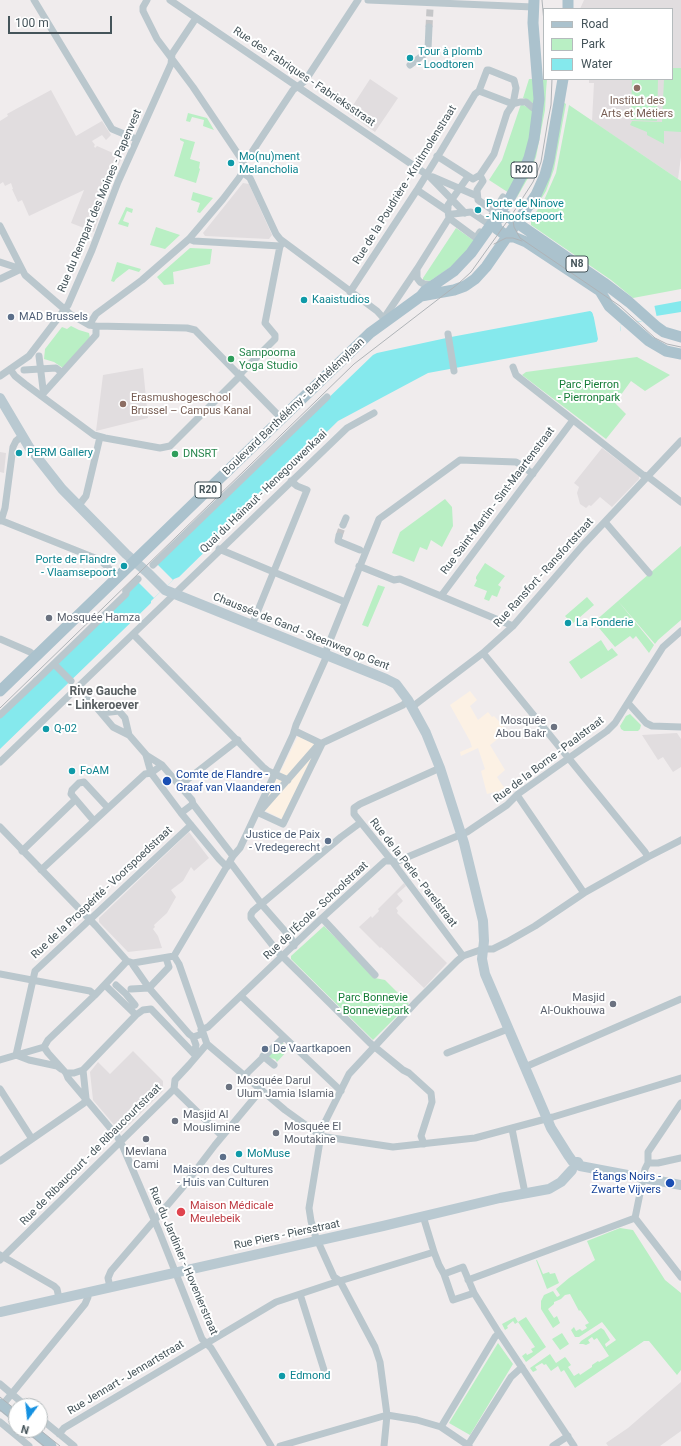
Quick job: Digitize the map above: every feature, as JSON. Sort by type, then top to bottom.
[{"type":"main road","name":"R20","points":[[385,320],[421,296],[425,291],[462,264],[492,217],[511,195],[521,177],[534,139],[538,112],[538,83],[533,23],[534,3]]},
{"type":"main road","name":"R20","points":[[421,296],[454,290],[465,286],[475,279],[486,267],[509,237],[536,195],[545,175],[550,160],[564,80]]},
{"type":"main road","name":"N8","points":[[681,337],[664,332],[604,283],[506,216],[492,217],[497,230],[509,237],[526,242],[600,291],[610,306],[649,342],[666,351],[681,354]]},
{"type":"main road","name":"Boulevard Barthélémy - Barthélémylaan","points":[[144,567],[282,419],[385,320]]},
{"type":"main road","name":"R20","points":[[0,691],[118,577],[144,567]]},
{"type":"main road","points":[[42,1438],[51,1446]]},
{"type":"street","points":[[34,0],[112,129],[136,139]]},
{"type":"street","points":[[42,392],[96,335],[93,326],[96,314],[142,280],[189,239],[224,199],[243,173],[245,167],[242,160],[193,87],[157,39],[143,11],[143,7],[147,0]]},
{"type":"street","name":"Rue des Fabriques - Fabrieksstraat","points":[[170,0],[426,174]]},
{"type":"street","points":[[242,160],[250,155],[293,90],[304,81],[358,0]]},
{"type":"street","points":[[368,0],[430,6],[534,3]]},
{"type":"street","name":"Rue du Rempart des Moines - Papenvest","points":[[0,376],[29,356],[70,301],[136,139],[171,64],[171,57],[196,18]]},
{"type":"street","points":[[410,65],[426,53],[428,49],[429,27]]},
{"type":"street","name":"Rue de la Poudrière - Kruitmolenstraat","points":[[350,292],[417,190],[475,94],[479,91],[487,70],[514,80],[516,88],[513,104]]},
{"type":"street","points":[[479,91],[513,104],[526,102],[538,112]]},
{"type":"street","points":[[480,177],[494,154],[507,113],[513,104]]},
{"type":"street","points":[[437,156],[473,178],[480,177]]},
{"type":"street","points":[[243,173],[250,178],[281,244],[377,311],[385,320]]},
{"type":"street","points":[[465,213],[429,176],[477,196]]},
{"type":"street","points":[[480,177],[483,181],[477,190],[478,200],[492,217]]},
{"type":"street","points":[[448,208],[452,199],[467,178]]},
{"type":"street","points":[[417,190],[448,211],[451,219],[476,238],[492,217],[504,197]]},
{"type":"street","points":[[451,219],[471,212],[492,217]]},
{"type":"street","name":"Boulevard Barthélémy - Barthélémylaan","points":[[385,320],[451,219]]},
{"type":"street","points":[[0,226],[18,268],[70,314],[93,326],[193,329],[282,419]]},
{"type":"street","points":[[189,239],[194,241],[281,244]]},
{"type":"street","points":[[10,369],[15,376],[42,392],[94,435],[160,448],[170,446],[275,339],[275,335],[266,323],[281,244]]},
{"type":"street","points":[[0,262],[18,268]]},
{"type":"street","points":[[0,279],[18,268]]},
{"type":"street","points":[[417,269],[417,278],[420,282],[433,285]]},
{"type":"street","points":[[448,336],[454,370]]},
{"type":"street","points":[[39,356],[42,392]]},
{"type":"street","points":[[24,370],[56,368],[60,371]]},
{"type":"street","points":[[513,368],[516,375],[643,475],[647,476],[681,502]]},
{"type":"street","name":"Boulevard Barthélémy - Barthélémylaan","points":[[144,567],[327,397]]},
{"type":"street","name":"Chaussée de Gand - Steenweg op Gent","points":[[0,398],[22,436],[51,476],[144,567],[164,589],[326,654],[396,684],[410,703],[426,733],[440,768],[462,835],[483,921],[484,941],[482,959],[485,974],[547,1118],[561,1145],[575,1166]]},
{"type":"street","name":"Quai du Hainaut - Henegouwenkaai","points":[[0,762],[219,549],[347,428],[374,413]]},
{"type":"street","name":"Rue Saint-Martin - Sint-Maartenstraat","points":[[441,596],[573,420]]},
{"type":"street","points":[[22,436],[16,441],[13,447],[5,508],[1,520],[100,560],[118,577]]},
{"type":"street","points":[[79,505],[86,496],[100,437]]},
{"type":"street","name":"Rue Ransfort - Ransfortstraat","points":[[257,812],[262,809],[318,745],[410,703],[483,653],[514,626],[559,572],[681,441]]},
{"type":"street","points":[[174,956],[230,862],[240,848],[275,774],[325,660],[345,602],[379,519],[460,460],[516,462],[533,474]]},
{"type":"street","points":[[252,625],[306,490],[297,486],[291,481]]},
{"type":"street","points":[[605,522],[649,573]]},
{"type":"street","points":[[339,536],[338,541],[360,550]]},
{"type":"street","points":[[219,549],[223,552],[345,602]]},
{"type":"street","points":[[359,566],[394,580],[400,579],[514,626]]},
{"type":"street","points":[[0,715],[126,594],[126,591],[138,579]]},
{"type":"street","name":"Rue de la Borne - Paalstraat","points":[[462,835],[612,727],[663,647],[681,631]]},
{"type":"street","points":[[133,634],[264,767],[288,780]]},
{"type":"street","points":[[0,639],[30,652],[35,656]]},
{"type":"street","points":[[483,653],[648,857]]},
{"type":"street","points":[[54,664],[71,681]]},
{"type":"street","points":[[80,688],[113,727],[130,735]]},
{"type":"street","points":[[628,703],[646,723],[652,726],[681,726]]},
{"type":"street","points":[[102,713],[113,713],[119,711],[125,718],[130,735],[156,769],[181,813],[219,859],[230,862]]},
{"type":"street","points":[[257,812],[283,824],[322,744],[295,731]]},
{"type":"street","points":[[179,786],[238,740]]},
{"type":"street","points":[[146,755],[156,769],[179,786],[192,800],[193,804],[230,862],[291,938],[294,946]]},
{"type":"street","name":"Rue de la Perle - Parelstraat","points":[[440,768],[360,804],[354,808],[353,811],[360,823],[392,861],[463,956]]},
{"type":"street","points":[[41,870],[145,774],[156,769]]},
{"type":"street","points":[[94,821],[71,794],[72,790],[79,783],[84,782],[108,808]]},
{"type":"street","points":[[517,795],[584,893]]},
{"type":"street","points":[[22,851],[75,800]]},
{"type":"street","points":[[181,813],[193,804]]},
{"type":"street","points":[[360,823],[341,837],[253,911],[251,918],[283,956],[374,1046],[403,1070],[409,1073],[431,1093],[432,1102],[421,1136],[424,1144]]},
{"type":"street","name":"Rue de la Prospérité - Voorspoedstraat","points":[[16,1055],[35,971],[191,825]]},
{"type":"street","points":[[0,827],[134,966],[149,988],[207,1044],[285,1110],[321,1136],[393,1147],[475,1138],[512,1129],[681,1078]]},
{"type":"street","name":"Rue de l'École - Schoolstraat","points":[[198,1034],[208,1027],[322,918],[386,862],[398,861],[462,835]]},
{"type":"street","points":[[384,1446],[387,1415],[380,1362],[374,1347],[340,1281],[334,1276],[317,1240],[311,1221],[309,1208],[321,1130],[349,1074],[416,1002],[463,956],[483,949],[493,949],[512,939],[535,926],[584,893],[681,840]]},
{"type":"street","points":[[322,918],[375,975]]},
{"type":"street","points":[[134,966],[132,962],[174,956]]},
{"type":"street","points":[[174,956],[179,964],[198,1034],[195,1052]]},
{"type":"street","points":[[0,1060],[44,1047],[48,1040],[95,995],[111,985],[134,966]]},
{"type":"street","points":[[111,985],[128,992],[149,988],[169,966]]},
{"type":"street","points":[[0,974],[90,991],[95,995]]},
{"type":"street","points":[[111,985],[135,1009],[151,1009],[195,1052]]},
{"type":"street","points":[[128,992],[135,1009]]},
{"type":"street","points":[[241,996],[341,1091]]},
{"type":"street","points":[[524,1067],[681,999]]},
{"type":"street","points":[[16,1055],[29,1060],[58,1066],[66,1073],[74,1073],[83,1070],[135,1009]]},
{"type":"street","points":[[447,1053],[508,1029]]},
{"type":"street","points":[[244,1076],[284,1037]]},
{"type":"street","name":"Rue de Ribaucourt - de Ribaucourtstraat","points":[[1,1257],[174,1089],[175,1080],[195,1052],[207,1044]]},
{"type":"street","name":"Rue du Jardinier - Hovenierstraat","points":[[44,1047],[115,1133],[154,1220],[202,1339],[211,1348],[271,1446]]},
{"type":"street","points":[[263,1056],[274,1065]]},
{"type":"street","points":[[0,1161],[84,1103],[86,1098],[83,1070]]},
{"type":"street","points":[[0,1088],[32,1139]]},
{"type":"street","points":[[174,1089],[222,1136]]},
{"type":"street","points":[[110,1286],[108,1278],[111,1271],[183,1187],[222,1136],[261,1090]]},
{"type":"street","points":[[681,1103],[648,1152],[648,1163],[645,1169],[635,1218],[681,1277]]},
{"type":"street","points":[[512,1129],[525,1193]]},
{"type":"street","points":[[648,1163],[658,1163],[681,1158]]},
{"type":"street","points":[[575,1166],[681,1185]]},
{"type":"street","name":"Rue Piers - Piersstraat","points":[[0,1312],[525,1193],[549,1189],[556,1186],[575,1166]]},
{"type":"street","points":[[423,1216],[434,1252],[439,1266],[444,1274],[453,1300],[474,1293]]},
{"type":"street","points":[[468,1280],[635,1218]]},
{"type":"street","name":"Rue Jennart - Jennartstraat","points":[[59,1434],[64,1428],[276,1302],[434,1252]]},
{"type":"street","points":[[1,1257],[54,1286],[57,1289],[60,1298]]},
{"type":"street","points":[[444,1274],[463,1267],[474,1293],[574,1446]]},
{"type":"street","points":[[1,1406],[85,1304],[88,1296],[87,1292]]},
{"type":"street","points":[[300,1294],[324,1370]]},
{"type":"street","points":[[441,1428],[499,1333]]},
{"type":"street","points":[[280,1446],[300,1443],[387,1415],[418,1420],[441,1428],[468,1446],[511,1377],[522,1367]]},
{"type":"street","points":[[0,1384],[17,1398]]},
{"type":"street","points":[[0,1422],[29,1446]]},
{"type":"street","points":[[48,1425],[74,1446]]},
{"type":"street","points":[[553,1446],[568,1436]]},
{"type":"shaded area","name":"Institut des Arts et Métiers","points":[[584,0],[681,0],[681,157],[678,179],[592,121],[594,83],[589,83],[589,80],[673,80],[673,8],[580,8]]},
{"type":"shaded area","points":[[370,79],[398,98],[375,132],[348,113]]},
{"type":"shaded area","points":[[51,90],[76,136],[102,121],[111,135],[106,140],[102,135],[92,141],[95,148],[97,146],[122,157],[107,193],[94,232],[71,223],[84,190],[29,216],[22,200],[18,202],[11,183],[5,186],[3,182],[0,184],[0,121],[8,116],[7,114]]},
{"type":"shaded area","points":[[243,183],[249,184],[272,235],[269,239],[205,236],[203,233]]},
{"type":"shaded area","name":"Erasmushogeschool Brussel – Campus Kanal","points":[[143,368],[148,418],[96,431],[103,375]]},
{"type":"shaded area","points":[[602,448],[639,476],[639,479],[612,507],[600,497],[591,506],[589,505],[586,508],[580,504],[577,493],[579,487],[574,483]]},
{"type":"shaded area","points":[[0,452],[6,453],[4,473],[0,472]]},
{"type":"shaded area","points":[[470,691],[477,700],[470,706],[478,720],[488,712],[492,717],[494,716],[508,731],[490,745],[505,770],[497,777],[503,786],[509,789],[499,796],[498,791],[487,794],[481,771],[485,769],[478,748],[461,756],[460,752],[472,747],[450,705]]},
{"type":"shaded area","points":[[677,733],[681,739],[681,767],[673,772],[663,757],[658,760],[642,735]]},
{"type":"shaded area","points":[[298,736],[319,746],[282,819],[262,809]]},
{"type":"shaded area","points":[[189,832],[209,858],[194,871],[191,867],[183,881],[171,890],[176,897],[167,913],[154,925],[155,927],[153,929],[158,936],[162,948],[128,952],[99,922],[99,918]]},
{"type":"shaded area","points":[[404,883],[406,886],[397,894],[403,901],[396,908],[398,911],[397,913],[447,963],[424,988],[359,927],[371,916],[372,918],[379,911],[378,909]]},
{"type":"shaded area","points":[[133,1051],[163,1081],[163,1091],[121,1133],[93,1100],[90,1072],[98,1062],[110,1074]]},
{"type":"shaded area","points":[[681,1382],[681,1431],[660,1446],[608,1446],[606,1443],[628,1428]]},
{"type":"green space","points":[[673,68],[681,68],[681,132],[664,131],[664,144],[647,135],[647,132],[630,125],[632,121],[662,122],[664,80],[673,80]]},
{"type":"green space","points":[[529,79],[534,79],[535,105],[523,98]]},
{"type":"green space","points":[[541,79],[543,79],[547,80],[545,110],[536,157],[528,178],[516,199],[520,187]]},
{"type":"green space","points":[[632,80],[658,80],[657,121],[631,120]]},
{"type":"green space","points":[[563,102],[566,104],[554,169],[546,191],[535,209],[531,209]]},
{"type":"green space","points":[[521,104],[531,109],[533,114],[528,148],[509,193],[489,180],[502,160]]},
{"type":"green space","points":[[569,105],[681,181],[681,289],[633,298],[611,280],[531,225],[531,220],[545,198],[556,173]]},
{"type":"green space","points":[[188,113],[207,118],[214,130],[203,126],[204,120],[192,117],[190,122],[186,121]]},
{"type":"green space","points":[[180,138],[195,142],[190,159],[200,162],[200,169],[196,183],[174,176],[184,142],[180,140]]},
{"type":"green space","points":[[193,192],[213,198],[200,213],[197,212],[200,203],[191,200]]},
{"type":"green space","points":[[126,207],[133,209],[132,213],[127,211],[123,221],[129,223],[128,227],[118,224]]},
{"type":"green space","points":[[156,227],[180,235],[165,249],[150,245]]},
{"type":"green space","points":[[456,228],[476,242],[458,262],[430,281],[423,280],[423,278]]},
{"type":"green space","points":[[190,248],[212,249],[210,264],[173,272],[174,284],[164,285],[157,277]]},
{"type":"green space","points":[[117,262],[141,269],[139,272],[129,269],[114,282],[111,281]]},
{"type":"green space","points":[[71,326],[89,333],[90,338],[63,368],[54,362],[44,359],[45,349],[62,327],[67,329]]},
{"type":"green space","name":"Parc Pierron - Pierronpark","points":[[637,357],[670,375],[645,391],[631,381],[615,403],[626,414],[606,439],[522,375],[526,372]]},
{"type":"green space","points":[[445,499],[452,507],[453,526],[442,547],[431,540],[427,550],[420,547],[414,562],[392,553],[400,532]]},
{"type":"green space","points":[[681,546],[681,620],[655,644],[618,601]]},
{"type":"green space","points":[[485,563],[505,576],[498,585],[501,587],[497,597],[492,595],[489,601],[484,599],[487,591],[474,586],[477,580],[476,577]]},
{"type":"green space","points":[[378,585],[385,587],[368,627],[362,625]]},
{"type":"green space","points":[[587,597],[594,605],[572,624],[565,616]]},
{"type":"green space","points":[[618,601],[654,645],[649,653],[636,636],[633,639],[630,636],[615,647],[594,622]]},
{"type":"green space","points":[[601,640],[608,651],[612,648],[618,655],[581,679],[569,662]]},
{"type":"green space","points":[[630,714],[641,725],[638,731],[624,731],[621,729],[620,726],[626,716]]},
{"type":"green space","name":"Parc Bonnevie - Bonneviepark","points":[[324,926],[375,978],[385,980],[409,1004],[373,1040],[291,959],[291,956]]},
{"type":"green space","points":[[282,1042],[289,1049],[277,1062],[275,1059],[269,1058],[268,1055]]},
{"type":"green space","points":[[620,1228],[633,1230],[665,1280],[681,1293],[681,1370],[677,1375],[649,1341],[644,1341],[575,1388],[564,1370],[561,1372],[558,1366],[551,1371],[546,1364],[544,1365],[542,1363],[535,1367],[537,1370],[533,1372],[530,1368],[550,1354],[556,1363],[565,1357],[571,1365],[568,1367],[574,1376],[579,1373],[580,1375],[598,1361],[599,1362],[609,1356],[597,1338],[594,1340],[592,1337],[588,1340],[590,1343],[586,1345],[579,1344],[581,1341],[601,1328],[610,1340],[605,1344],[606,1347],[616,1340],[602,1322],[579,1337],[575,1337],[571,1330],[574,1327],[576,1331],[580,1329],[582,1331],[587,1328],[585,1325],[589,1323],[580,1310],[579,1311],[570,1294],[565,1295],[561,1299],[554,1302],[554,1304],[548,1309],[554,1318],[557,1316],[560,1323],[553,1328],[541,1309],[541,1301],[544,1295],[553,1291],[557,1297],[559,1296],[560,1295],[556,1289],[595,1260],[587,1241]]},
{"type":"green space","points":[[536,1260],[543,1274],[549,1272],[550,1274],[555,1273],[559,1283],[547,1289]]},
{"type":"green space","points":[[515,1317],[518,1322],[515,1324],[513,1321],[505,1330],[502,1324]]},
{"type":"green space","points":[[526,1317],[546,1347],[526,1362],[522,1356],[526,1353],[527,1355],[533,1352],[531,1349],[535,1347],[518,1322]]},
{"type":"green space","points":[[562,1333],[569,1344],[560,1350],[552,1339]]},
{"type":"green space","points":[[498,1343],[513,1364],[470,1435],[449,1423]]},
{"type":"water","points":[[681,301],[681,312],[656,316],[654,319],[620,325],[621,331],[596,342],[428,373],[338,421],[179,577],[174,579],[151,601],[151,603],[0,749],[0,714],[373,355],[451,337],[590,311],[594,317]]},
{"type":"pier","points":[[654,304],[657,318],[620,325],[621,333],[596,344],[598,339],[593,313],[590,310],[593,310],[595,315]]},
{"type":"pier","points":[[156,563],[173,580],[154,598],[137,581]]},
{"type":"tunnel","points":[[429,27],[430,9]]},
{"type":"tunnel","points":[[339,536],[343,525]]},
{"type":"tram line","points":[[542,0],[543,11]]},
{"type":"tram line","points":[[0,708],[354,364],[458,284],[471,272],[511,216],[533,182],[537,173],[541,162],[551,105],[552,80]]},
{"type":"tram line","points":[[512,213],[514,227],[520,238],[620,306],[655,338],[667,344],[681,347]]},
{"type":"tram line","points":[[494,244],[506,238],[513,238],[522,241]]},
{"type":"tram line","points":[[0,1397],[8,1404]]},
{"type":"tram line","points":[[0,1410],[8,1416]]},
{"type":"tram line","points":[[48,1436],[60,1446]]},
{"type":"tram line","points":[[34,1438],[44,1446]]},
{"type":"place","name":"Tour à plomb - Loodtoren","points":[[410,58]]},
{"type":"place","name":"Institut des Arts et Métiers","points":[[637,88]]},
{"type":"place","name":"Mo(nu)ment Melancholia","points":[[231,163]]},
{"type":"place","name":"Porte de Ninove - Ninoofsepoort","points":[[478,210]]},
{"type":"place","name":"Kaaistudios","points":[[304,300]]},
{"type":"place","name":"MAD Brussels","points":[[11,317]]},
{"type":"place","name":"Sampoorna Yoga Studio","points":[[231,359]]},
{"type":"place","name":"Erasmushogeschool Brussel – Campus Kanal","points":[[123,404]]},
{"type":"place","name":"PERM Gallery","points":[[19,453]]},
{"type":"place","name":"DNSRT","points":[[175,454]]},
{"type":"place","name":"Porte de Flandre - Vlaamsepoort","points":[[124,566]]},
{"type":"place","name":"Mosquée Hamza","points":[[49,618]]},
{"type":"place","name":"La Fonderie","points":[[568,623]]},
{"type":"place","name":"Mosquée Abou Bakr","points":[[554,727]]},
{"type":"place","name":"Q-02","points":[[46,729]]},
{"type":"place","name":"FoAM","points":[[72,771]]},
{"type":"place","name":"Comte de Flandre - Graaf van Vlaanderen","points":[[167,781]]},
{"type":"place","name":"Justice de Paix - Vredegerecht","points":[[328,841]]},
{"type":"place","name":"Masjid Al-Oukhouwa","points":[[613,1004]]},
{"type":"place","name":"De Vaartkapoen","points":[[265,1049]]},
{"type":"place","name":"Mosquée Darul Ulum Jamia Islamia","points":[[229,1087]]},
{"type":"place","name":"Masjid Al Mouslimine","points":[[175,1121]]},
{"type":"place","name":"Mosquée El Moutakine","points":[[276,1133]]},
{"type":"place","name":"Mevlana Cami","points":[[146,1139]]},
{"type":"place","name":"MoMuse","points":[[239,1154]]},
{"type":"place","name":"Maison des Cultures - Huis van Culturen","points":[[223,1157]]},
{"type":"place","name":"Étangs Noirs - Zwarte Vijvers","points":[[670,1183]]},
{"type":"place","name":"Maison Médicale Meulebeik","points":[[181,1212]]},
{"type":"place","name":"Edmond","points":[[282,1376]]},
{"type":"district","name":"Rive Gauche - Linkeroever","points":[[103,699]]}]
